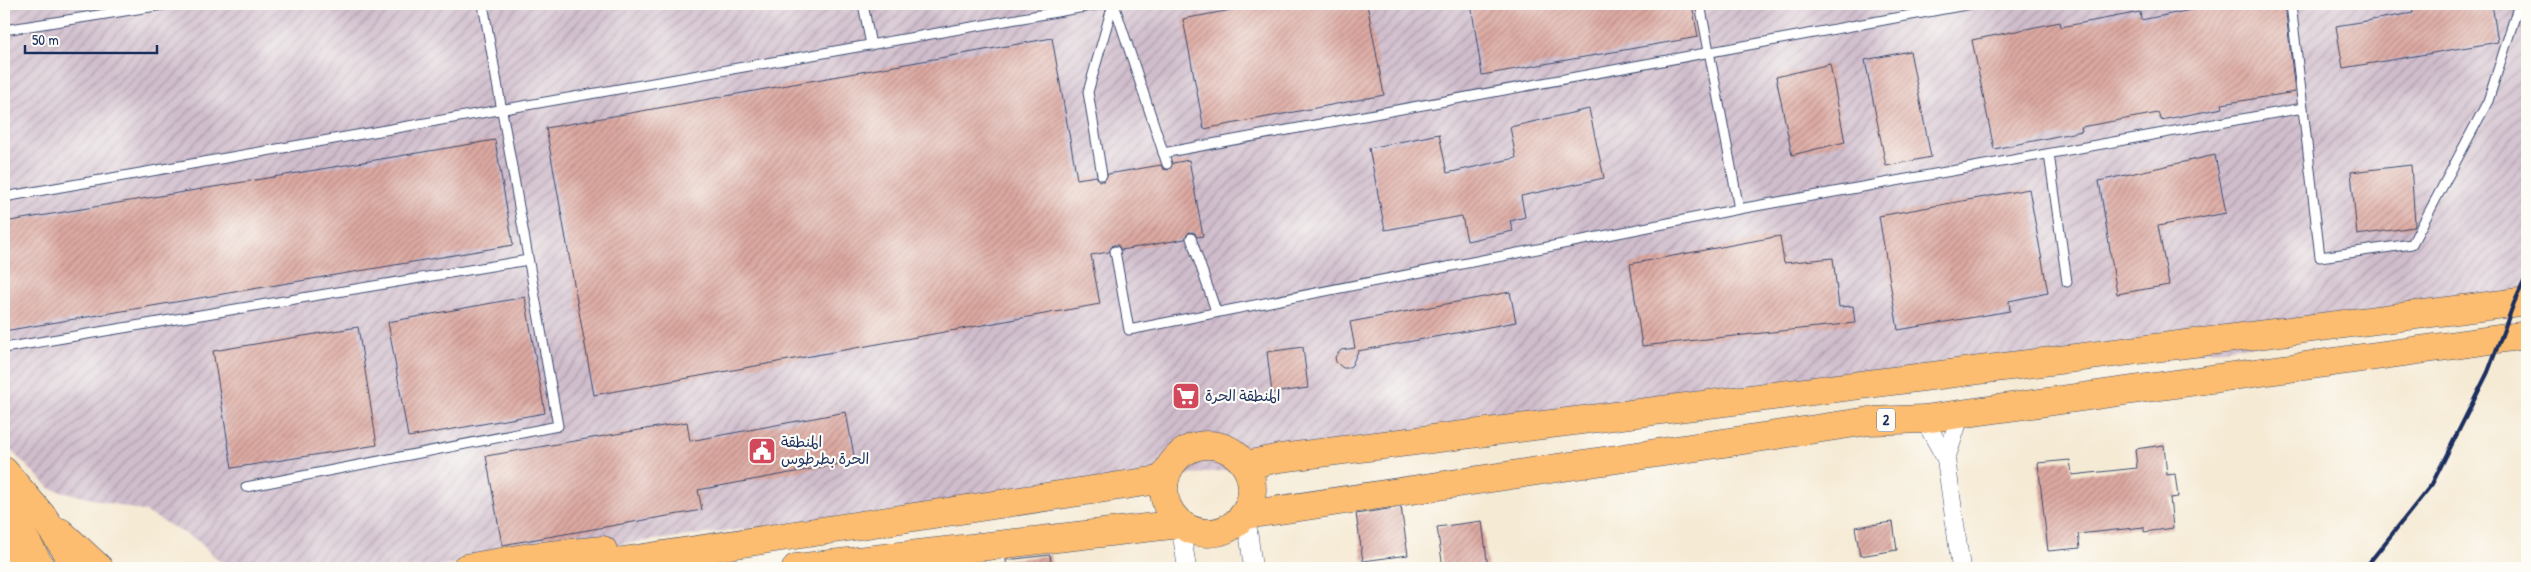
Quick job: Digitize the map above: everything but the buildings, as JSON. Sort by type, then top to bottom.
[{"type":"main road","points":[[1246,465],[1280,458],[2527,302]]},
{"type":"main road","name":"2","points":[[1246,515],[1869,421],[1924,419],[2527,335]]},
{"type":"main road","points":[[1209,444],[1223,447],[1236,454],[1246,465],[1253,482],[1252,499],[1246,515],[1233,527],[1220,533],[1199,533],[1180,524],[1169,511],[1164,496],[1165,479],[1176,460],[1194,447],[1209,444]]},
{"type":"main road","points":[[4,471],[44,518],[78,568]]},
{"type":"main road","points":[[577,568],[666,553],[1165,479]]},
{"type":"main road","points":[[4,511],[22,534],[41,568]]},
{"type":"main road","points":[[44,518],[100,568]]},
{"type":"main road","points":[[796,568],[1180,524]]},
{"type":"main road","points":[[4,546],[17,568]]},
{"type":"main road","points":[[466,568],[530,557],[606,550],[638,548],[666,553]]},
{"type":"street","points":[[1946,459],[1961,413]]},
{"type":"street","points":[[1924,419],[1946,459],[1962,568]]},
{"type":"street","points":[[1246,515],[1253,568]]},
{"type":"street","points":[[1180,524],[1187,568]]},
{"type":"lane","points":[[4,30],[169,4]]},
{"type":"lane","points":[[246,487],[558,426],[483,4]]},
{"type":"lane","points":[[863,4],[871,45]]},
{"type":"lane","points":[[4,197],[1102,4]]},
{"type":"lane","points":[[1114,4],[1167,164]]},
{"type":"lane","points":[[1102,175],[1088,92],[1114,4]]},
{"type":"lane","points":[[1700,4],[1739,209]]},
{"type":"lane","points":[[1163,152],[1972,4]]},
{"type":"lane","points":[[2291,4],[2320,257],[2412,244],[2488,101],[2519,4]]},
{"type":"lane","points":[[1115,251],[1129,330],[1216,311],[1739,209],[2303,108]]},
{"type":"lane","points":[[2049,154],[2067,282]]},
{"type":"lane","points":[[1192,238],[1216,311]]},
{"type":"lane","points":[[4,348],[528,260]]},
{"type":"shaded area","points":[[4,4],[2527,4],[2527,312],[424,568],[226,568],[198,541],[146,512],[51,489],[4,444]]},
{"type":"railway","points":[[2365,568],[2432,484],[2488,372],[2514,303],[2527,275]]},
{"type":"place","name":"المنطقة الحرة","points":[[1186,396]]},
{"type":"place","name":"المنطقة الحرة بطرطوس","points":[[762,451]]}]
